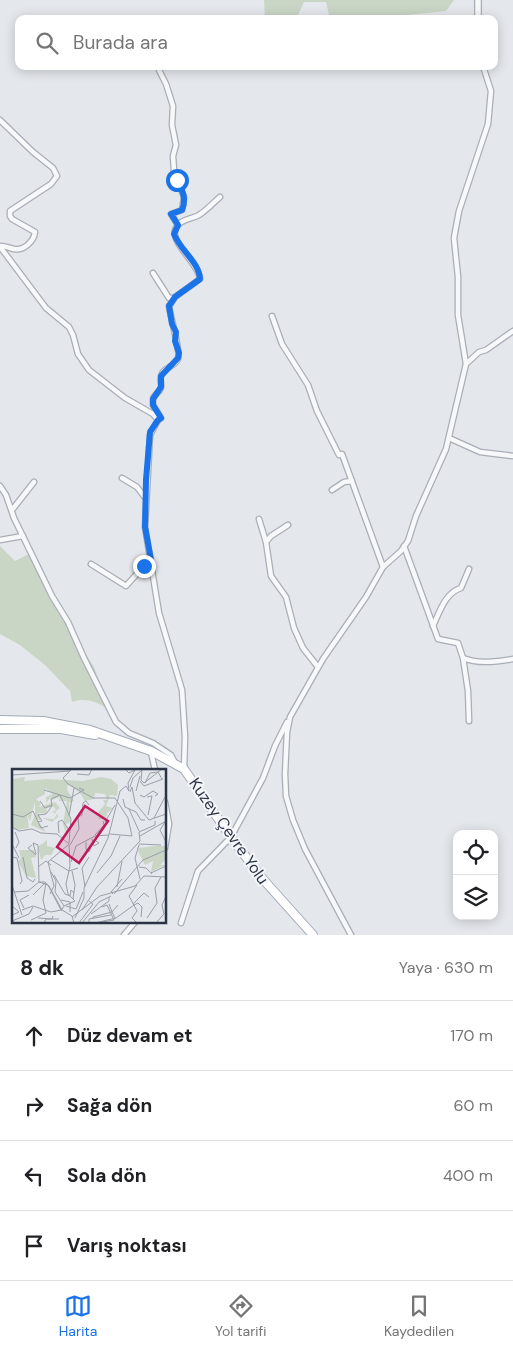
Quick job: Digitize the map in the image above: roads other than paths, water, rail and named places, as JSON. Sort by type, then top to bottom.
[{"type":"main road","name":"Kuzey Çevre Yolu","points":[[0,720],[43,721],[90,730],[151,751],[184,769],[231,837],[273,892],[313,935]]},
{"type":"main road","name":"Kuzey Çevre Yolu","points":[[0,729],[61,729],[104,736]]},
{"type":"street","points":[[478,0],[478,15]]},
{"type":"street","points":[[159,70],[173,106],[172,125],[176,142],[173,156],[174,171],[184,193],[185,200],[182,210],[171,214],[178,225]]},
{"type":"street","points":[[181,923],[198,871],[231,837],[263,778],[280,736],[318,667],[366,597],[383,567],[408,541],[416,516],[446,449],[466,364],[458,314],[458,277],[454,238],[459,211],[488,124],[491,91],[484,70]]},
{"type":"street","points":[[0,120],[33,152],[53,168],[57,176],[52,184],[10,211],[12,219],[34,232],[30,242],[19,249],[4,246],[1,246],[1,248],[46,308],[69,327],[78,354],[89,370],[125,398],[153,414],[158,420]]},
{"type":"street","points":[[184,769],[185,737],[182,690],[159,613],[145,527],[150,435],[158,420],[161,419],[152,403],[154,396],[161,387],[160,378],[164,371],[176,363],[179,353],[169,306],[174,298],[200,279],[197,267],[184,253],[174,230],[178,225],[200,214],[220,197]]},
{"type":"street","points":[[153,273],[169,298],[174,298]]},
{"type":"street","points":[[272,316],[282,344],[308,385],[316,411],[332,444],[339,455],[342,454],[383,567]]},
{"type":"street","points":[[466,364],[479,352],[486,350],[513,331]]},
{"type":"street","points":[[449,438],[480,452],[513,456]]},
{"type":"street","points":[[122,478],[137,487],[146,499]]},
{"type":"street","points":[[332,490],[344,482],[352,481]]},
{"type":"street","points":[[12,510],[34,482]]},
{"type":"street","points":[[0,486],[6,495],[22,536],[52,596],[68,622],[116,722],[129,733],[153,743],[171,755],[175,763]]},
{"type":"street","points":[[259,519],[266,542],[271,576],[286,597],[294,628],[303,648],[318,667]]},
{"type":"street","points":[[266,542],[271,536],[288,525]]},
{"type":"street","points":[[0,540],[22,536]]},
{"type":"street","points":[[404,546],[438,639],[458,643],[468,691],[470,721]]},
{"type":"street","points":[[91,564],[126,586],[144,566],[152,565]]},
{"type":"street","points":[[433,626],[448,596],[454,590],[462,588],[469,569]]},
{"type":"street","points":[[462,658],[470,661],[513,659]]},
{"type":"street","points":[[290,717],[287,732],[286,796],[305,849],[351,935]]},
{"type":"street","points":[[151,751],[155,769]]},
{"type":"street","points":[[166,809],[168,824],[166,840]]},
{"type":"street","points":[[124,935],[135,922]]}]
